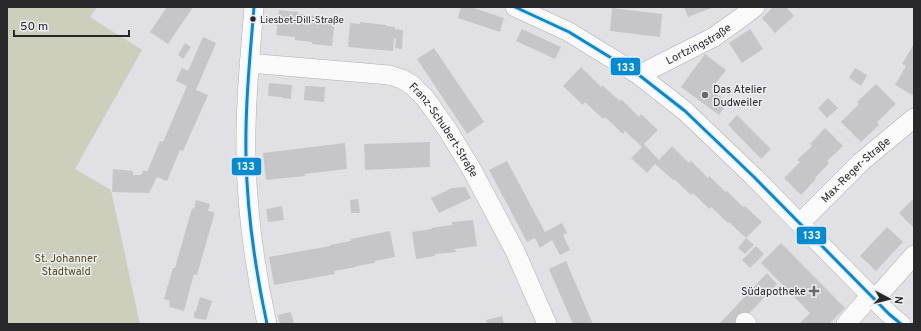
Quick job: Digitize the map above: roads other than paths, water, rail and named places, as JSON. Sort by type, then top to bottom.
[{"type":"street","points":[[254,7],[246,112],[247,196],[253,250],[267,324]]},
{"type":"street","points":[[515,7],[568,32],[639,75],[685,111],[754,177],[889,314],[901,324]]},
{"type":"street","name":"Lortzingstraße","points":[[639,75],[714,36],[755,7]]},
{"type":"street","name":"Franz-Schubert-Straße","points":[[249,63],[389,75],[402,79],[412,85],[425,98],[447,129],[472,170],[515,252],[547,324]]},
{"type":"street","name":"Max-Reger-Straße","points":[[800,223],[861,162],[914,118]]},
{"type":"street","points":[[846,324],[914,255]]},
{"type":"place","name":"Liesbet-Dill-Straße","points":[[253,19]]},
{"type":"place","name":"Das Atelier Dudweiler","points":[[705,95]]},
{"type":"place","name":"Südapotheke","points":[[814,291]]},
{"type":"park label","name":"St. Johanner Stadtwald","points":[[66,264]]}]
